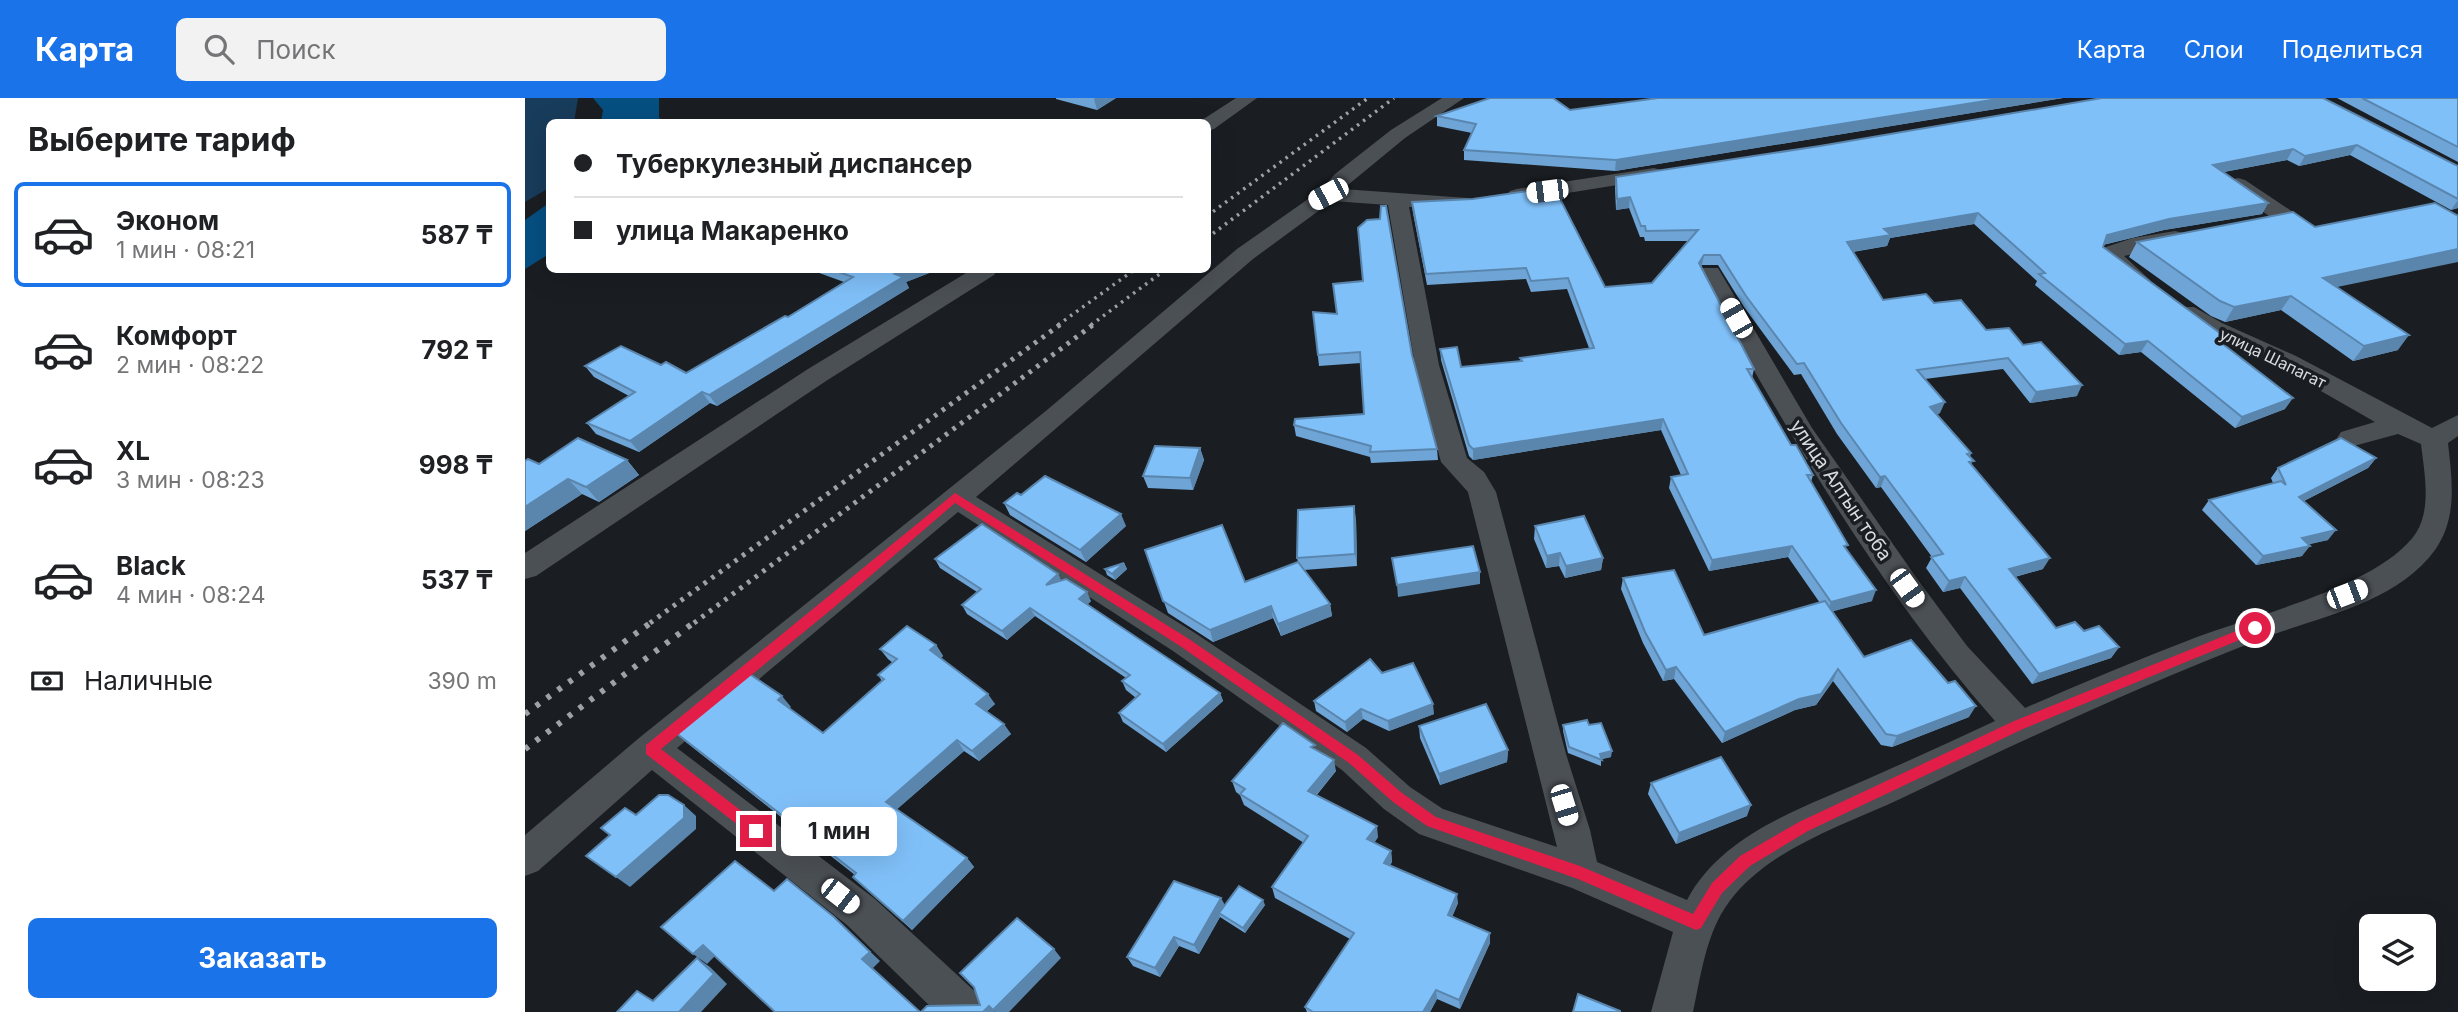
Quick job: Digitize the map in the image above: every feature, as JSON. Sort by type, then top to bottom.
[{"type":"street","points":[[1211,122],[1248,98]]},
{"type":"street","points":[[525,859],[651,750],[1066,408],[1245,254],[1328,194],[1342,178],[1389,141],[1454,98]]},
{"type":"street","points":[[1328,194],[1370,195],[1433,203],[1491,199],[1669,172]]},
{"type":"street","points":[[2238,184],[2285,217],[2249,225]]},
{"type":"street","points":[[1397,200],[1427,365],[1455,462],[1474,479],[1482,492],[1549,754],[1572,830],[1580,873]]},
{"type":"street","name":"улица Шапагат","points":[[2201,234],[2133,245],[2111,253],[2110,256],[2159,294],[2224,335],[2301,368],[2397,425],[2446,431]]},
{"type":"street","points":[[525,568],[817,375],[981,273]]},
{"type":"street","name":"улица Алтын тоба","points":[[1710,273],[1801,432],[1891,565],[1956,655],[2019,725]]},
{"type":"street","points":[[2350,438],[2397,425]]},
{"type":"street","points":[[1672,1012],[1696,923],[1717,888],[1745,861],[1804,827],[2019,725],[2209,645],[2389,577],[2426,540],[2439,507],[2446,431]]},
{"type":"street","points":[[955,497],[1184,642],[1353,759],[1398,798],[1432,821],[1580,873],[1696,923]]},
{"type":"street","points":[[651,750],[862,912],[966,1012]]},
{"type":"shaded area","points":[[525,98],[578,98],[574,119],[546,119],[546,190],[525,202]]},
{"type":"shaded area","points":[[593,98],[659,98],[660,119],[602,119],[603,110]]},
{"type":"shaded area","points":[[546,205],[546,256],[525,269],[525,220]]},
{"type":"building","points":[[1490,98],[1553,98],[1570,110],[1658,98],[2004,98],[1616,160],[1464,150],[1476,124],[1437,116]]},
{"type":"building","points":[[2102,98],[2323,98],[2458,166],[2458,199],[2357,145],[2305,156],[2293,149],[2213,165],[2268,203],[2169,219],[2107,235],[2103,247],[2228,339],[2219,341],[2293,398],[2242,417],[2148,341],[2125,344],[2039,274],[2045,273],[1978,213],[1884,229],[1891,235],[1847,242],[1883,300],[1926,294],[1934,303],[1961,300],[1986,330],[2009,328],[2023,345],[2041,342],[2082,385],[2036,392],[2008,358],[1917,370],[1945,402],[1930,407],[1971,453],[1967,454],[1974,461],[1969,462],[2050,558],[2009,569],[2056,628],[2075,622],[2084,631],[2099,626],[2119,647],[2039,674],[1965,577],[1949,581],[1931,557],[1943,554],[1885,476],[1880,477],[1841,423],[1804,363],[1797,364],[1746,296],[1720,255],[1704,255],[1699,263],[1754,369],[1747,369],[1791,445],[1796,445],[1813,475],[1807,475],[1848,545],[1844,546],[1876,590],[1831,602],[1792,546],[1712,560],[1671,477],[1688,474],[1663,419],[1473,449],[1469,445],[1440,349],[1457,347],[1461,367],[1522,361],[1520,358],[1594,348],[1568,278],[1531,281],[1526,268],[1426,274],[1412,202],[1473,199],[1554,187],[1605,287],[1652,283],[1698,230],[1646,231],[1645,226],[1641,226],[1630,197],[1617,199],[1616,177],[1820,146]]},
{"type":"building","points":[[2362,98],[2458,98],[2458,147]]},
{"type":"building","points":[[2435,203],[2458,216],[2458,249],[2323,278],[2409,335],[2364,346],[2291,296],[2234,307],[2220,301],[2137,242],[2293,212],[2315,227]]},
{"type":"building","points":[[1381,206],[1386,206],[1412,355],[1437,449],[1370,452],[1371,446],[1294,425],[1295,419],[1364,414],[1360,352],[1318,355],[1313,312],[1337,314],[1333,284],[1363,281],[1358,228],[1367,220],[1380,219]]},
{"type":"building","points":[[842,273],[898,273],[895,274],[903,277],[709,395],[702,392],[630,441],[587,423],[635,392],[585,366],[621,346],[661,365],[666,362],[686,373],[785,316],[788,317],[853,277]]},
{"type":"building","points":[[578,438],[627,460],[586,487],[568,479],[525,507],[525,461],[528,459],[539,464]]},
{"type":"building","points":[[2341,438],[2376,458],[2299,497],[2336,530],[2302,538],[2310,546],[2263,556],[2209,500],[2281,481],[2286,485],[2278,468]]},
{"type":"building","points":[[1155,446],[1200,448],[1190,478],[1143,476]]},
{"type":"building","points":[[1045,476],[1121,514],[1080,550],[1004,503],[1017,493],[1021,495]]},
{"type":"building","points":[[1354,506],[1355,554],[1297,558],[1298,510]]},
{"type":"building","points":[[1584,516],[1603,558],[1566,566],[1560,553],[1547,556],[1535,526]]},
{"type":"building","points":[[982,524],[1058,574],[1046,585],[1066,579],[1087,592],[1079,599],[1220,693],[1163,744],[1119,713],[1140,694],[1122,681],[1130,675],[1030,608],[1002,631],[962,605],[981,589],[935,559]]},
{"type":"building","points":[[1222,525],[1245,582],[1298,562],[1330,604],[1278,624],[1271,606],[1210,630],[1163,601],[1145,550]]},
{"type":"building","points":[[1473,546],[1480,572],[1397,585],[1392,558]]},
{"type":"building","points":[[1124,563],[1112,574],[1105,569]]},
{"type":"building","points":[[1674,570],[1704,635],[1825,601],[1864,657],[1911,640],[1948,683],[1955,681],[1976,706],[1897,736],[1886,734],[1838,669],[1821,694],[1799,699],[1725,732],[1676,667],[1666,670],[1645,632],[1623,578]]},
{"type":"building","points":[[907,626],[936,645],[930,650],[988,694],[976,704],[1004,724],[972,751],[957,740],[886,802],[967,858],[903,921],[853,877],[856,873],[676,733],[748,673],[782,696],[778,700],[823,733],[884,679],[878,675],[897,659],[880,649]]},
{"type":"building","points":[[1370,659],[1382,673],[1413,663],[1433,704],[1388,721],[1361,709],[1345,722],[1314,701]]},
{"type":"building","points":[[1486,704],[1508,750],[1439,774],[1419,726]]},
{"type":"building","points":[[1587,720],[1589,725],[1601,723],[1612,751],[1600,754],[1602,760],[1569,747],[1563,725]]},
{"type":"building","points":[[1283,723],[1315,745],[1311,747],[1334,760],[1308,791],[1377,826],[1367,839],[1391,851],[1384,863],[1457,894],[1448,915],[1490,933],[1459,1000],[1436,990],[1423,1012],[1313,1012],[1305,1007],[1354,933],[1272,887],[1308,836],[1240,794],[1245,789],[1232,781]]},
{"type":"building","points":[[1721,757],[1751,805],[1679,833],[1651,783]]},
{"type":"building","points":[[659,795],[668,795],[684,805],[684,818],[616,877],[586,856],[610,835],[601,828],[625,808],[636,815]]},
{"type":"building","points":[[735,861],[774,891],[787,879],[834,917],[870,952],[862,959],[920,1012],[775,1012],[703,945],[693,954],[661,927]]},
{"type":"building","points":[[1174,881],[1221,898],[1194,945],[1174,937],[1155,968],[1127,957]]},
{"type":"building","points":[[1239,886],[1263,900],[1243,928],[1219,913]]},
{"type":"building","points":[[1017,918],[1054,949],[993,1010],[989,1006],[983,1012],[921,1012],[927,1006],[980,1005],[974,987],[960,973]]},
{"type":"building","points":[[697,958],[714,974],[679,1012],[617,1012],[637,991],[653,1001]]},
{"type":"building","points":[[1578,994],[1620,1011],[1620,1012],[1573,1012]]},
{"type":"railway","points":[[1211,213],[1368,98]]},
{"type":"railway","points":[[1211,235],[1394,98]]},
{"type":"railway","points":[[1058,325],[1130,273]]},
{"type":"railway","points":[[1091,325],[1161,273]]},
{"type":"railway","points":[[650,623],[1061,324]]},
{"type":"railway","points":[[694,623],[1094,324]]},
{"type":"railway","points":[[525,714],[653,621]]},
{"type":"railway","points":[[525,749],[696,621]]},
{"type":"route","points":[[756,831],[651,750],[828,606],[955,497],[1184,642],[1353,759],[1398,798],[1432,821],[1580,873],[1696,923],[1717,888],[1745,861],[1804,827],[2019,725],[2255,628]]}]
